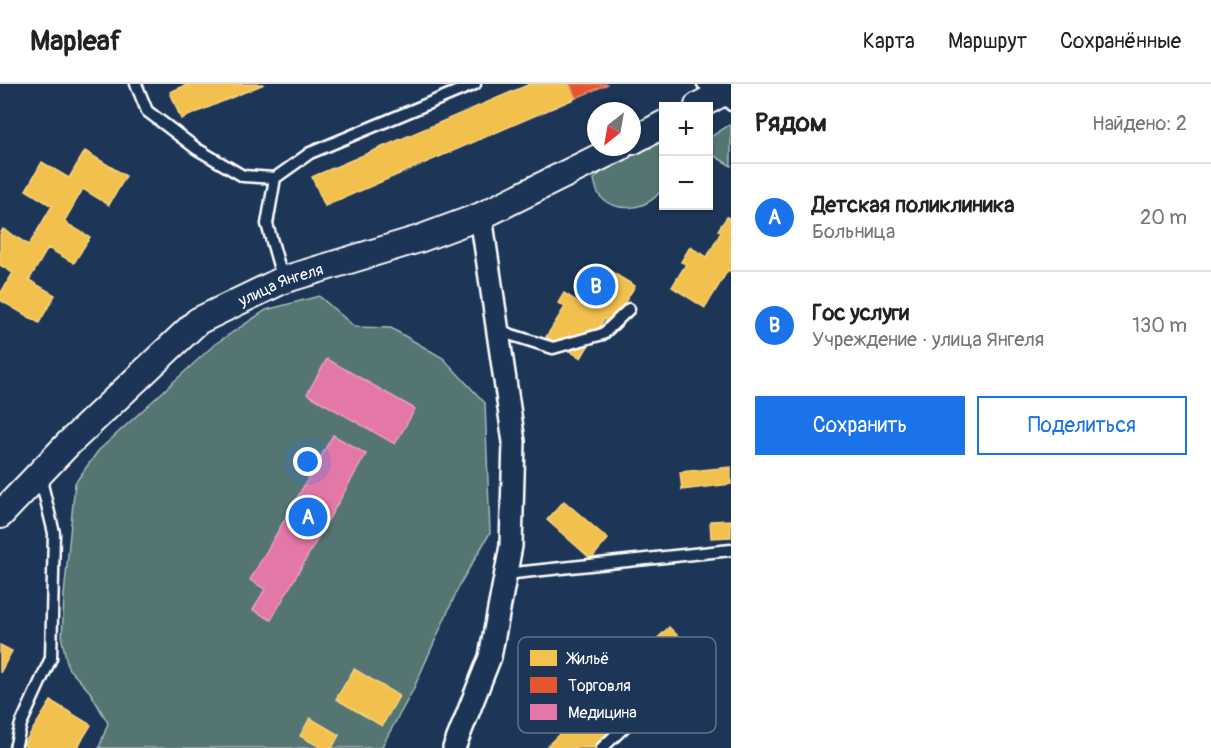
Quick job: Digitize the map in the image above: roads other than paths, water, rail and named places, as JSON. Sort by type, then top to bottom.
[{"type":"street","points":[[641,136],[659,126]]},
{"type":"street","name":"улица Янгеля","points":[[0,515],[40,476],[68,444],[198,321],[283,280],[419,239],[481,216],[602,156]]},
{"type":"street","points":[[454,748],[490,657],[511,546],[514,442],[481,216]]},
{"type":"lane","points":[[136,84],[147,111],[197,149],[243,176],[275,178],[310,153],[476,84]]},
{"type":"lane","points":[[275,178],[267,224],[283,280]]},
{"type":"lane","points":[[499,331],[553,348],[603,334],[629,309]]},
{"type":"lane","points":[[15,748],[21,724],[51,658],[54,533],[40,476]]},
{"type":"lane","points":[[505,574],[731,550]]},
{"type":"lane","points":[[602,748],[618,733]]},
{"type":"place","name":"Гос услуги","points":[[596,286]]},
{"type":"place","name":"Детская поликлиника","points":[[308,517]]}]
